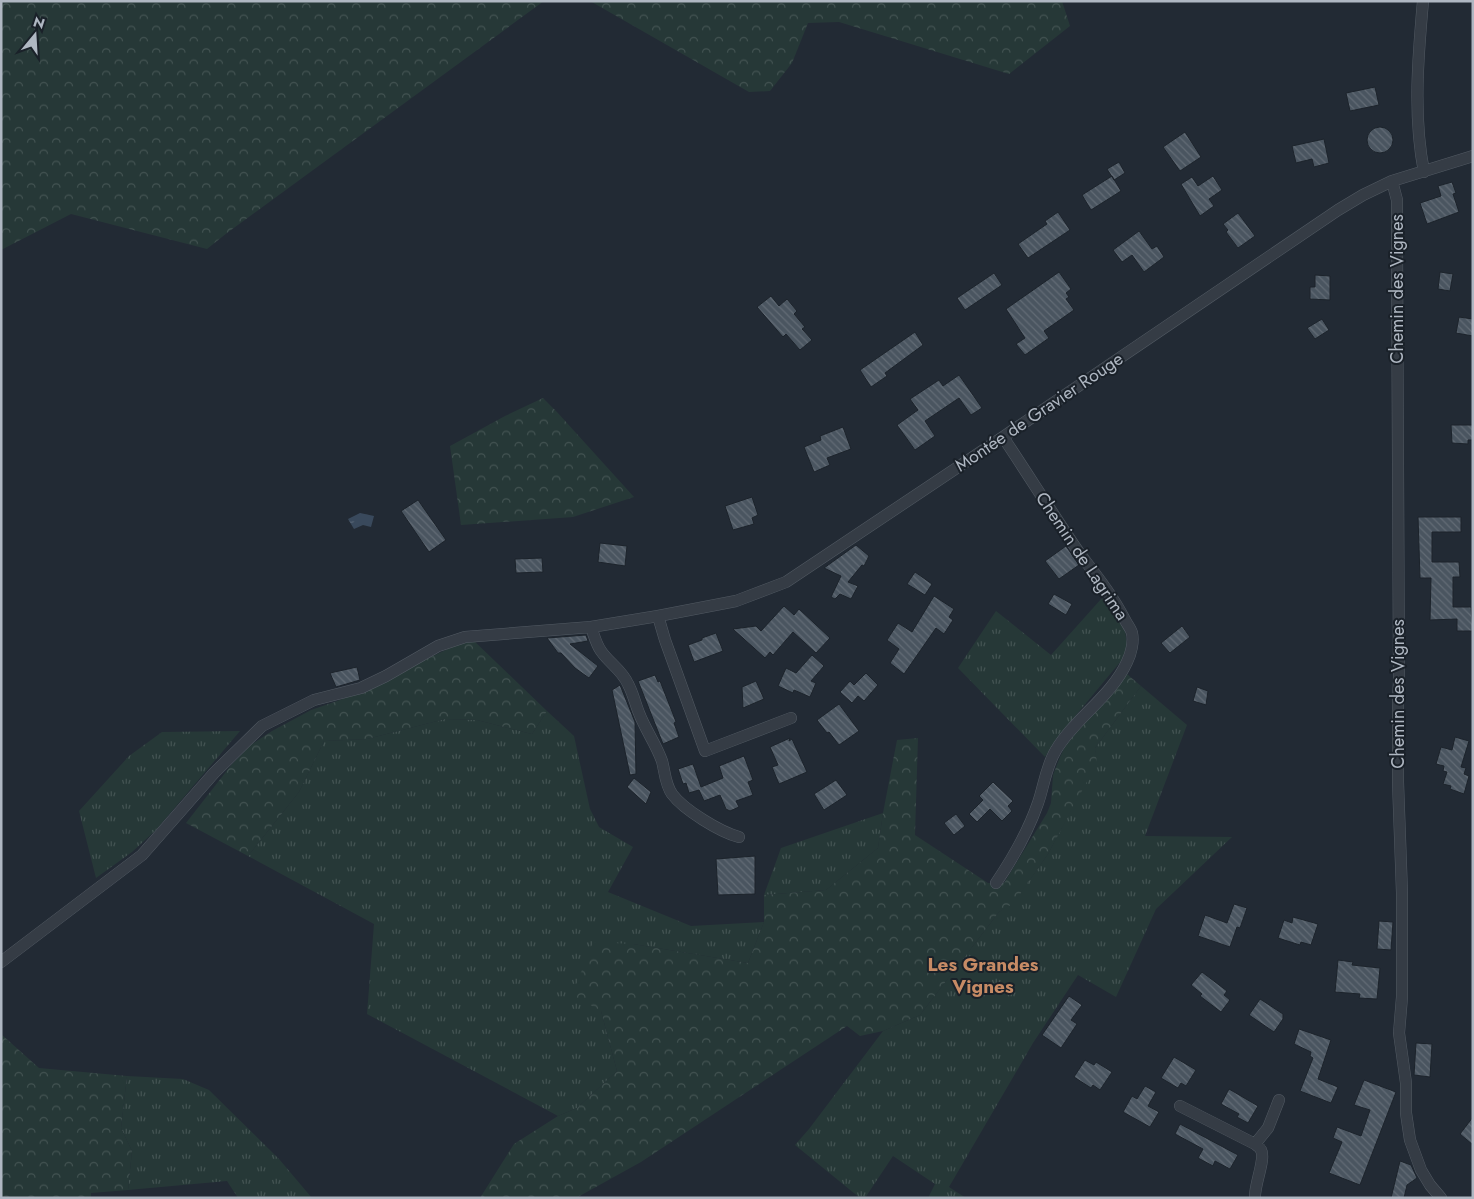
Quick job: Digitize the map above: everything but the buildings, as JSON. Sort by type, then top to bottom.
[{"type":"street","points":[[1424,1],[1418,55],[1418,85],[1420,140],[1424,172]]},
{"type":"street","name":"Montée de Gravier Rouge","points":[[1,962],[142,856],[214,773],[262,726],[314,700],[361,688],[438,646],[466,637],[591,627],[658,616],[736,601],[786,582],[1307,230],[1363,195],[1392,181],[1473,156]]},
{"type":"street","name":"Chemin des Vignes","points":[[1392,181],[1397,200],[1400,681],[1398,698],[1398,782],[1402,893],[1402,997],[1399,1033],[1406,1083],[1406,1113],[1410,1140],[1421,1170],[1441,1198]]},
{"type":"street","name":"Chemin de Lagrima","points":[[996,883],[1012,859],[1031,823],[1054,752],[1066,734],[1089,711],[1116,679],[1127,663],[1132,649],[1132,633],[1118,607],[1060,524],[1003,437]]},
{"type":"street","points":[[658,616],[664,640],[705,751],[791,718]]},
{"type":"street","points":[[591,627],[602,652],[628,682],[638,711],[659,753],[667,786],[672,794],[682,805],[700,817],[729,834],[739,837]]},
{"type":"street","points":[[1255,1144],[1268,1128],[1279,1100]]},
{"type":"street","points":[[1180,1106],[1255,1144],[1262,1150],[1262,1158],[1254,1190],[1255,1198]]},
{"type":"green space","points":[[1,1],[544,1],[207,249],[71,214],[1,250]]},
{"type":"green space","points":[[590,1],[1062,1],[1070,26],[1009,74],[839,22],[808,23],[792,63],[770,91],[749,92]]},
{"type":"green space","points":[[543,398],[634,497],[573,517],[461,525],[450,446]]},
{"type":"green space","points":[[1102,598],[1125,630],[1126,655],[1057,738],[1045,757],[958,668],[996,611],[1051,655]]},
{"type":"green space","points":[[471,638],[547,711],[532,734],[477,720],[445,719],[367,739],[324,741],[299,792],[248,856],[186,823],[232,764],[252,744],[272,731],[311,710],[340,700]]},
{"type":"green space","points":[[1127,674],[1141,686],[1095,748],[1097,763],[1048,854],[1014,903],[999,912],[920,1015],[883,1031],[860,1036],[847,1026],[641,1162],[576,1198],[480,1198],[514,1144],[558,1116],[577,1108],[617,1071],[601,1011],[572,995],[593,942],[633,944],[748,963],[764,922],[764,895],[826,890],[878,848],[897,740],[918,738],[915,835],[988,883],[1004,883],[1047,813],[1051,803],[1053,775],[1069,739]]},
{"type":"green space","points":[[1141,686],[1187,725],[1145,836],[1232,837],[1156,909],[1116,997],[1078,975],[1033,1043],[949,1187],[966,1198],[928,1198],[935,1184],[893,1156],[865,1198],[860,1198],[795,1145],[883,1031],[920,1015],[999,912],[1014,902],[1048,854],[1096,763],[1095,748]]},
{"type":"green space","points":[[547,711],[574,736],[590,809],[599,827],[633,847],[608,892],[691,926],[764,922],[748,963],[633,944],[601,1011],[617,1071],[577,1108],[558,1116],[367,1014],[374,924],[248,856],[299,792],[324,741],[367,739],[445,719],[477,720],[532,734]]},
{"type":"green space","points":[[240,731],[155,831],[132,852],[96,878],[79,811],[129,756],[162,732]]},
{"type":"green space","points":[[883,813],[878,848],[826,890],[764,895],[781,848]]},
{"type":"green space","points":[[1,1034],[39,1068],[127,1076],[121,1128],[132,1151],[128,1190],[91,1193],[91,1198],[1,1198]]},
{"type":"green space","points":[[127,1076],[183,1079],[209,1090],[279,1159],[312,1198],[238,1198],[227,1181],[128,1190],[132,1151],[121,1128]]},
{"type":"water","points":[[360,513],[374,516],[371,527],[363,525],[354,529],[348,519]]},
{"type":"district","name":"Les Grandes Vignes","points":[[983,975]]}]
